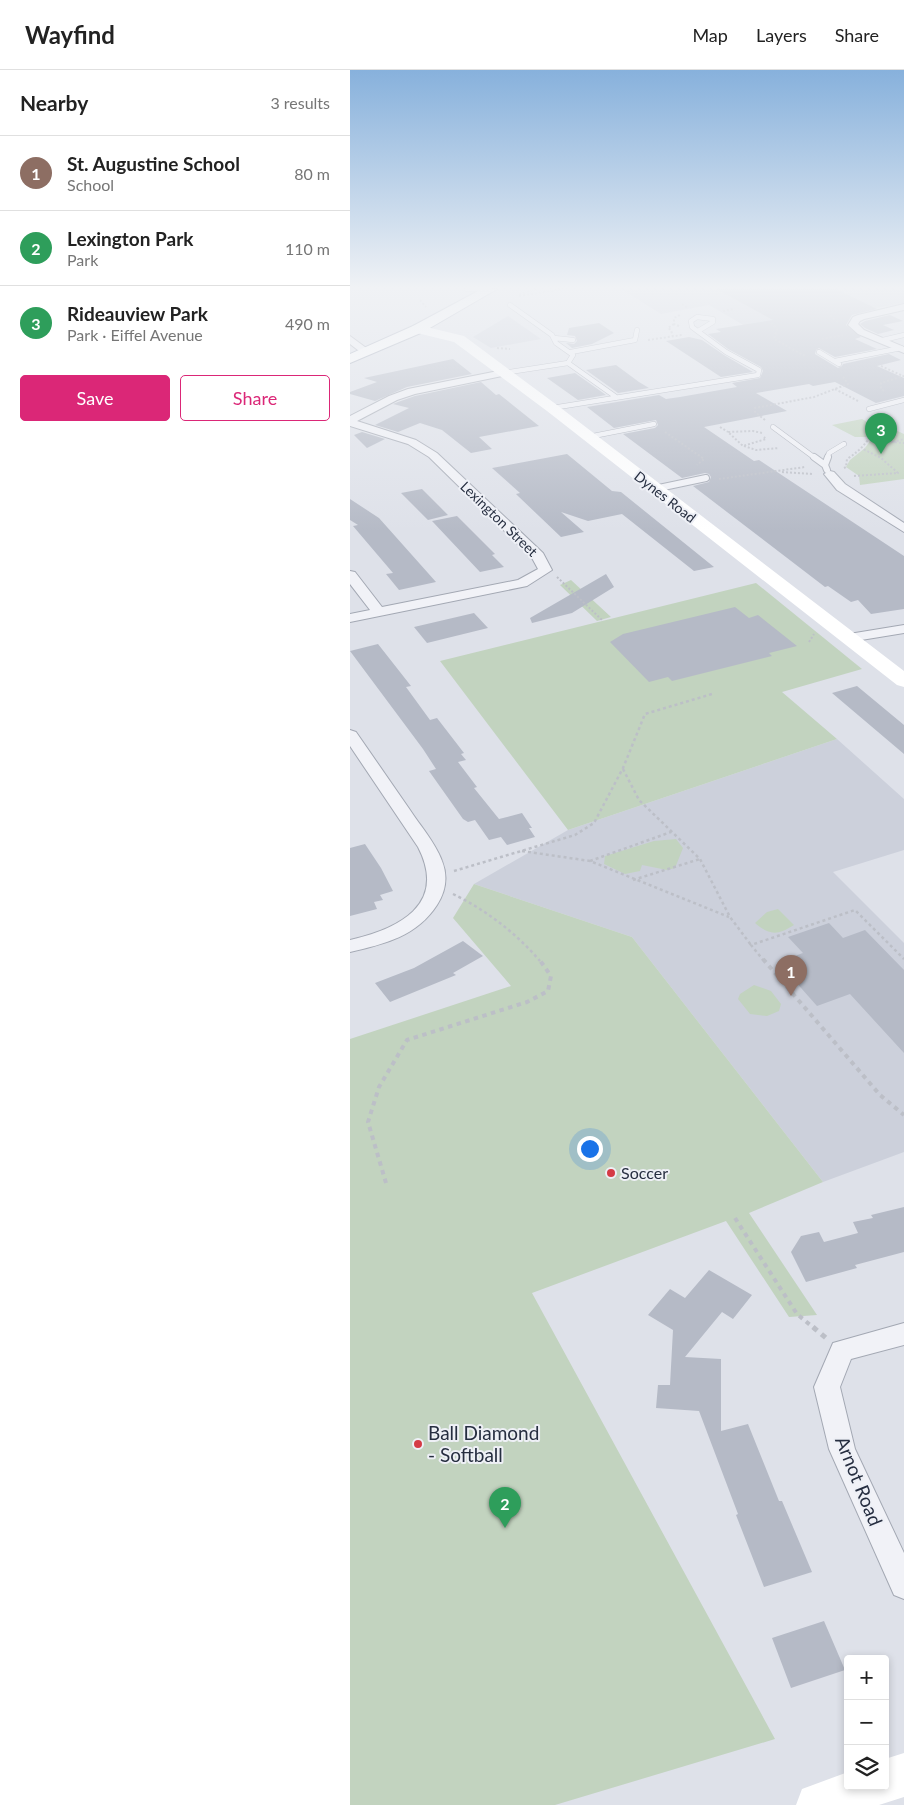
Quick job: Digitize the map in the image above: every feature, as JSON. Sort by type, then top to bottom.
[{"type":"street","name":"Dynes Road","points":[[499,370],[552,408],[904,681]]},
{"type":"street","points":[[350,421],[393,398],[412,391],[503,373]]},
{"type":"street","name":"Lexington Street","points":[[350,421],[412,442],[433,455],[538,556],[545,570],[522,583],[350,618]]},
{"type":"street","points":[[827,470],[841,487],[904,528]]},
{"type":"street","points":[[350,575],[380,612]]},
{"type":"street","points":[[849,638],[904,628]]},
{"type":"street","points":[[350,735],[420,837],[436,868],[436,884],[421,916],[403,929],[384,938],[350,946]]},
{"type":"street","points":[[842,1350],[904,1334]]},
{"type":"street","name":"Arnot Road","points":[[842,1350],[827,1387],[842,1449],[904,1585]]},
{"type":"street","points":[[889,1780],[904,1775]]},
{"type":"street","points":[[818,1805],[860,1790]]},
{"type":"lane","points":[[503,373],[523,370]]},
{"type":"lane","points":[[578,370],[616,397]]},
{"type":"lane","points":[[552,408],[758,375],[759,370]]},
{"type":"lane","points":[[869,409],[903,401]]},
{"type":"lane","points":[[588,437],[654,424]]},
{"type":"lane","points":[[775,429],[827,470]]},
{"type":"lane","points":[[827,470],[829,453],[844,444]]},
{"type":"lane","points":[[654,488],[706,478]]},
{"type":"path","points":[[775,429],[755,412],[755,408],[814,397],[848,384],[842,376],[842,370]]},
{"type":"path","points":[[903,401],[881,389],[880,383],[904,376]]},
{"type":"path","points":[[654,424],[704,459],[696,467],[706,478],[722,479],[774,472],[846,468],[847,459],[863,449],[871,440],[878,421],[867,406],[835,389]]},
{"type":"path","points":[[720,427],[750,450],[759,451],[797,445]]},
{"type":"path","points":[[728,432],[753,431],[762,433],[775,429]]},
{"type":"path","points":[[743,446],[766,439],[762,433]]},
{"type":"path","points":[[892,442],[904,439]]},
{"type":"path","points":[[871,440],[904,444]]},
{"type":"path","points":[[863,449],[881,458],[898,473]]},
{"type":"path","points":[[774,472],[827,470],[862,477],[904,472]]},
{"type":"path","points":[[545,570],[557,577],[602,620]]},
{"type":"path","points":[[808,642],[816,631]]},
{"type":"path","points":[[436,884],[521,851],[575,835],[594,823],[623,768],[645,714],[712,694]]},
{"type":"path","points":[[623,768],[639,800],[700,858],[730,917],[752,946],[880,1095],[904,1115]]},
{"type":"path","points":[[590,861],[671,832]]},
{"type":"path","points":[[521,851],[590,861],[633,880],[730,917]]},
{"type":"path","points":[[633,880],[700,858]]},
{"type":"path","points":[[386,1183],[368,1122],[379,1087],[407,1040],[527,1002],[548,991],[551,976],[541,960],[490,916],[463,898],[436,884]]},
{"type":"path","points":[[752,946],[855,910],[904,959]]},
{"type":"path","points":[[735,1218],[797,1314],[842,1350]]},
{"type":"shaded area","points":[[837,739],[904,799],[904,850],[833,872],[904,943],[904,1152],[823,1182],[632,937],[474,884],[568,830]]},
{"type":"green space","points":[[862,419],[869,423],[865,426],[871,430],[871,437],[855,437],[832,425]]},
{"type":"green space","points":[[882,424],[904,434],[904,479],[860,485],[859,476],[846,467],[850,460],[865,448]]},
{"type":"green space","points":[[571,580],[611,617],[597,621],[560,585]]},
{"type":"green space","points":[[756,583],[862,669],[782,692],[837,739],[568,830],[440,661]]},
{"type":"green space","points":[[676,839],[683,848],[675,868],[667,870],[642,865],[640,871],[625,874],[604,864],[605,856],[654,841]]},
{"type":"green space","points":[[474,884],[632,937],[823,1182],[749,1213],[817,1315],[789,1317],[726,1221],[532,1293],[775,1739],[555,1805],[350,1805],[350,1039],[511,986],[453,918]]},
{"type":"green space","points":[[778,909],[794,925],[783,931],[773,933],[755,923],[767,912]]},
{"type":"green space","points":[[754,985],[771,991],[781,1004],[779,1011],[767,1016],[750,1014],[738,999],[740,994]]},
{"type":"building","points":[[402,370],[467,370],[472,374],[407,387],[375,401],[350,394],[350,392],[377,382],[364,378]]},
{"type":"building","points":[[586,370],[623,370],[649,388],[618,393]]},
{"type":"building","points":[[710,370],[750,370],[753,372],[721,377]]},
{"type":"building","points":[[886,370],[904,378],[904,396],[876,403],[835,382],[813,386],[809,384],[756,393],[787,411],[704,427],[754,461],[759,460],[904,556],[904,609],[871,614],[858,600],[851,602],[828,586],[825,587],[693,486],[709,482],[711,477],[709,474],[705,473],[682,478],[623,434],[655,428],[658,425],[656,420],[614,428],[587,407],[659,395],[666,399],[737,387],[732,383],[760,378],[763,371]]},
{"type":"building","points":[[575,373],[606,395],[578,400],[547,378]]},
{"type":"building","points":[[481,382],[539,426],[479,437],[492,449],[471,453],[442,430],[420,423],[398,432],[375,425],[409,408],[393,404],[415,396]]},
{"type":"building","points":[[362,432],[385,439],[367,448],[354,435]]},
{"type":"building","points":[[567,454],[612,491],[621,492],[714,567],[694,571],[622,514],[588,521],[561,512],[584,532],[561,537],[516,494],[520,493],[492,468]]},
{"type":"building","points":[[422,489],[448,515],[428,520],[401,493]]},
{"type":"building","points":[[350,499],[379,518],[436,582],[399,590],[386,574],[393,573],[353,526],[358,525],[350,520]]},
{"type":"building","points":[[457,516],[495,554],[492,555],[504,567],[480,572],[432,521]]},
{"type":"building","points":[[606,574],[614,587],[572,613],[532,623],[530,618]]},
{"type":"building","points":[[735,607],[749,618],[758,615],[797,646],[769,653],[772,656],[672,681],[668,677],[649,682],[610,642],[623,634]]},
{"type":"building","points":[[474,613],[488,628],[427,643],[414,627]]},
{"type":"building","points":[[378,644],[411,686],[406,687],[430,720],[437,718],[464,753],[461,754],[466,760],[458,762],[477,787],[474,788],[499,819],[522,813],[532,828],[529,828],[535,837],[507,845],[501,837],[489,840],[475,820],[468,822],[463,819],[429,771],[436,769],[423,749],[350,651]]},
{"type":"building","points":[[857,686],[904,725],[904,754],[832,693]]},
{"type":"building","points":[[365,844],[393,891],[380,895],[383,900],[374,902],[377,909],[350,916],[350,848]]},
{"type":"building","points":[[829,923],[843,938],[865,930],[904,970],[904,1053],[850,994],[817,1006],[778,962],[803,953],[788,937]]},
{"type":"building","points":[[463,941],[483,956],[453,973],[456,975],[390,1002],[375,983],[414,968]]},
{"type":"building","points":[[904,1207],[904,1252],[855,1265],[857,1268],[806,1282],[791,1252],[801,1236],[819,1232],[824,1242],[858,1233],[853,1222],[873,1218],[871,1215]]},
{"type":"building","points":[[709,1270],[752,1295],[733,1319],[722,1312],[685,1357],[721,1359],[721,1431],[748,1424],[779,1501],[782,1501],[812,1572],[764,1587],[699,1411],[656,1408],[658,1385],[670,1385],[673,1330],[648,1315],[670,1289],[685,1298]]},
{"type":"building","points":[[824,1621],[844,1670],[791,1688],[772,1638]]},
{"type":"place","name":"Rideauview Park","points":[[881,454]]},
{"type":"place","name":"St. Augustine School","points":[[791,996]]},
{"type":"place","name":"Soccer","points":[[611,1173]]},
{"type":"place","name":"Ball Diamond - Softball","points":[[418,1444]]},
{"type":"place","name":"Lexington Park","points":[[505,1528]]}]
